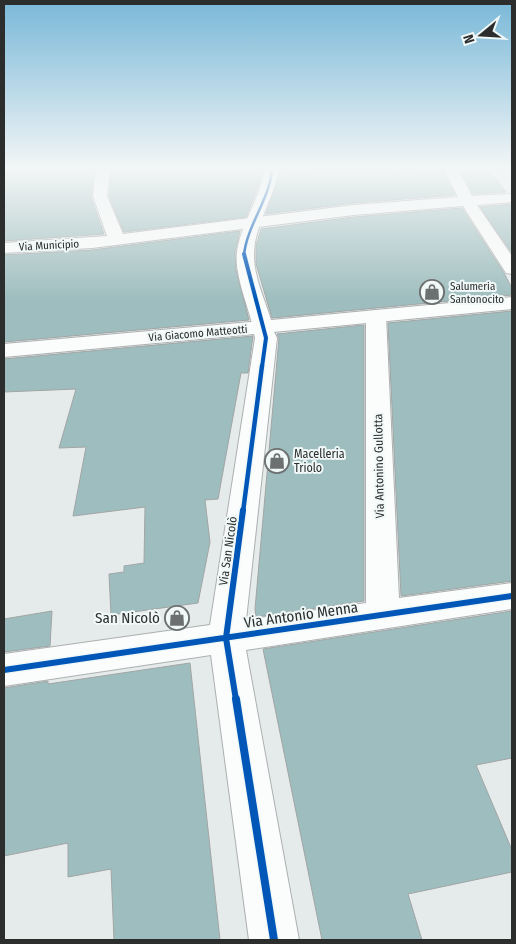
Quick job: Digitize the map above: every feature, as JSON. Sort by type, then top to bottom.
[{"type":"street","points":[[107,213],[117,240]]},
{"type":"street","name":"Via San Nicolò","points":[[257,213],[244,254],[266,338],[226,638],[274,940]]},
{"type":"street","name":"Via Municipio","points":[[4,248],[117,240],[331,213]]},
{"type":"street","points":[[475,213],[512,269]]},
{"type":"street","name":"Via Giacomo Matteotti","points":[[4,350],[512,303]]},
{"type":"street","name":"Via Antonino Gullotta","points":[[376,316],[383,615]]},
{"type":"street","name":"Via Antonio Menna","points":[[4,670],[512,596]]},
{"type":"building","points":[[4,213],[97,213],[104,234],[4,241]]},
{"type":"building","points":[[116,213],[248,213],[246,217],[124,232]]},
{"type":"building","points":[[401,213],[465,213],[504,273],[512,288],[512,295],[272,318],[256,264],[256,246],[261,229]]},
{"type":"building","points":[[484,213],[512,213],[512,253]]},
{"type":"building","points":[[240,231],[235,252],[236,270],[249,320],[4,342],[4,255],[92,250]]},
{"type":"building","points":[[512,311],[512,581],[401,596],[388,323]]},
{"type":"building","points":[[364,325],[364,601],[256,617],[255,609],[279,338],[277,334]]},
{"type":"building","points":[[253,336],[248,373],[241,373],[218,499],[205,500],[210,542],[198,603],[111,615],[109,574],[124,572],[124,566],[144,563],[145,507],[73,516],[86,447],[59,448],[76,389],[4,392],[4,359]]},
{"type":"building","points":[[52,611],[50,646],[4,652],[4,619]]},
{"type":"building","points":[[512,611],[512,758],[476,765],[512,850],[512,872],[408,894],[422,940],[322,940],[263,649]]},
{"type":"building","points":[[190,663],[220,940],[114,940],[111,869],[68,877],[68,843],[4,856],[4,688],[48,681],[48,684]]},
{"type":"cycle path","points":[[257,213],[244,254],[266,338],[226,638],[274,940]]},
{"type":"cycle path","points":[[4,670],[512,596]]},
{"type":"place","name":"Salumeria Santonocito","points":[[432,292]]},
{"type":"place","name":"Macelleria Triolo","points":[[277,461]]},
{"type":"place","name":"San Nicolò","points":[[177,618]]}]
